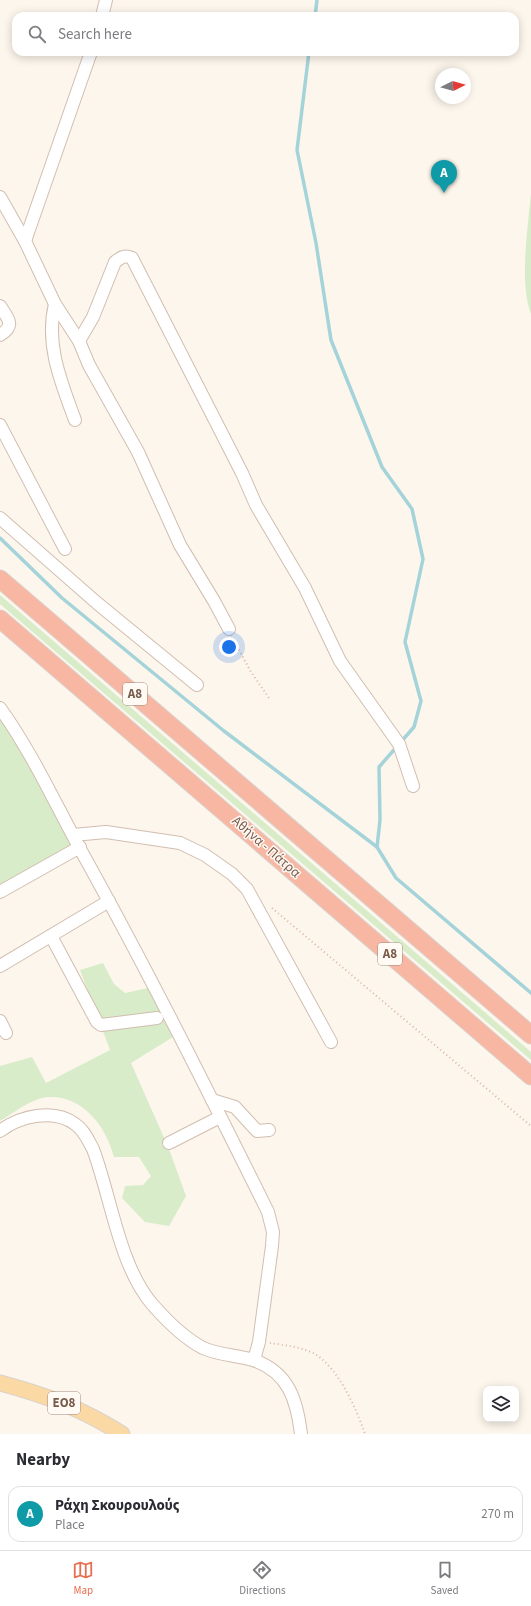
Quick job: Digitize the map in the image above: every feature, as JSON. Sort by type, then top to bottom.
[{"type":"highway","name":"Α8","points":[[0,579],[531,1036]]},
{"type":"highway","name":"Αθήνα - Πάτρα","points":[[0,619],[250,832],[531,1076]]},
{"type":"main road","name":"ΕΟ8","points":[[0,1383],[49,1397],[79,1409],[122,1434]]},
{"type":"street","points":[[103,12],[106,0]]},
{"type":"street","points":[[25,241],[90,56]]},
{"type":"street","points":[[0,197],[25,241],[55,304],[79,341],[89,364],[138,452],[180,545],[229,629]]},
{"type":"street","points":[[79,341],[93,317],[115,262],[120,257],[127,256],[132,258],[242,473],[256,505],[292,565],[340,661],[399,744],[413,786]]},
{"type":"street","points":[[55,304],[52,316],[53,353],[75,420]]},
{"type":"street","points":[[0,306],[10,325],[9,328],[0,335]]},
{"type":"street","points":[[0,425],[65,549]]},
{"type":"street","points":[[0,518],[97,603],[197,684]]},
{"type":"street","points":[[0,708],[29,754],[110,901],[212,1100],[271,1220],[272,1246],[259,1342],[254,1360]]},
{"type":"street","points":[[73,835],[106,832],[180,843],[205,856],[232,874],[247,889],[331,1042]]},
{"type":"street","points":[[0,892],[80,847]]},
{"type":"street","points":[[0,966],[110,901]]},
{"type":"street","points":[[52,936],[97,1022],[101,1025],[157,1018]]},
{"type":"street","points":[[0,1021],[6,1032]]},
{"type":"street","points":[[212,1100],[235,1107],[257,1132],[269,1130]]},
{"type":"street","points":[[0,1130],[23,1120],[40,1115],[58,1116],[75,1124],[83,1132],[93,1149],[132,1272],[146,1296],[176,1328],[203,1348],[254,1360],[281,1377],[289,1388],[297,1404],[301,1434]]},
{"type":"street","points":[[169,1143],[220,1117]]},
{"type":"path","points":[[229,629],[239,652],[269,698]]},
{"type":"path","points":[[268,904],[531,1126]]},
{"type":"path","points":[[259,1342],[298,1348],[316,1355],[332,1368],[358,1415],[365,1434]]},
{"type":"green space","points":[[531,193],[531,314],[527,301],[525,255]]},
{"type":"green space","points":[[0,595],[531,1052],[531,1060],[0,604]]},
{"type":"green space","points":[[0,716],[41,783],[71,846],[3,884],[0,884]]},
{"type":"green space","points":[[103,963],[114,984],[125,993],[148,988],[173,1037],[131,1063],[169,1149],[186,1196],[169,1226],[145,1222],[122,1198],[125,1186],[143,1185],[151,1176],[139,1157],[114,1157],[99,1125],[92,1115],[83,1108],[62,1098],[49,1097],[36,1100],[0,1121],[0,1066],[32,1057],[46,1083],[110,1050],[80,970]]},
{"type":"waterway","points":[[316,12],[317,0]]},
{"type":"waterway","points":[[309,56],[297,150],[316,243],[331,340],[382,467],[412,509],[423,559],[405,642],[421,701],[414,727],[379,767],[380,820],[377,847]]},
{"type":"waterway","points":[[0,538],[62,598],[224,731],[377,847],[396,878],[531,993]]},
{"type":"place","name":"Ράχη Σκουρουλούς","points":[[444,193]]}]
